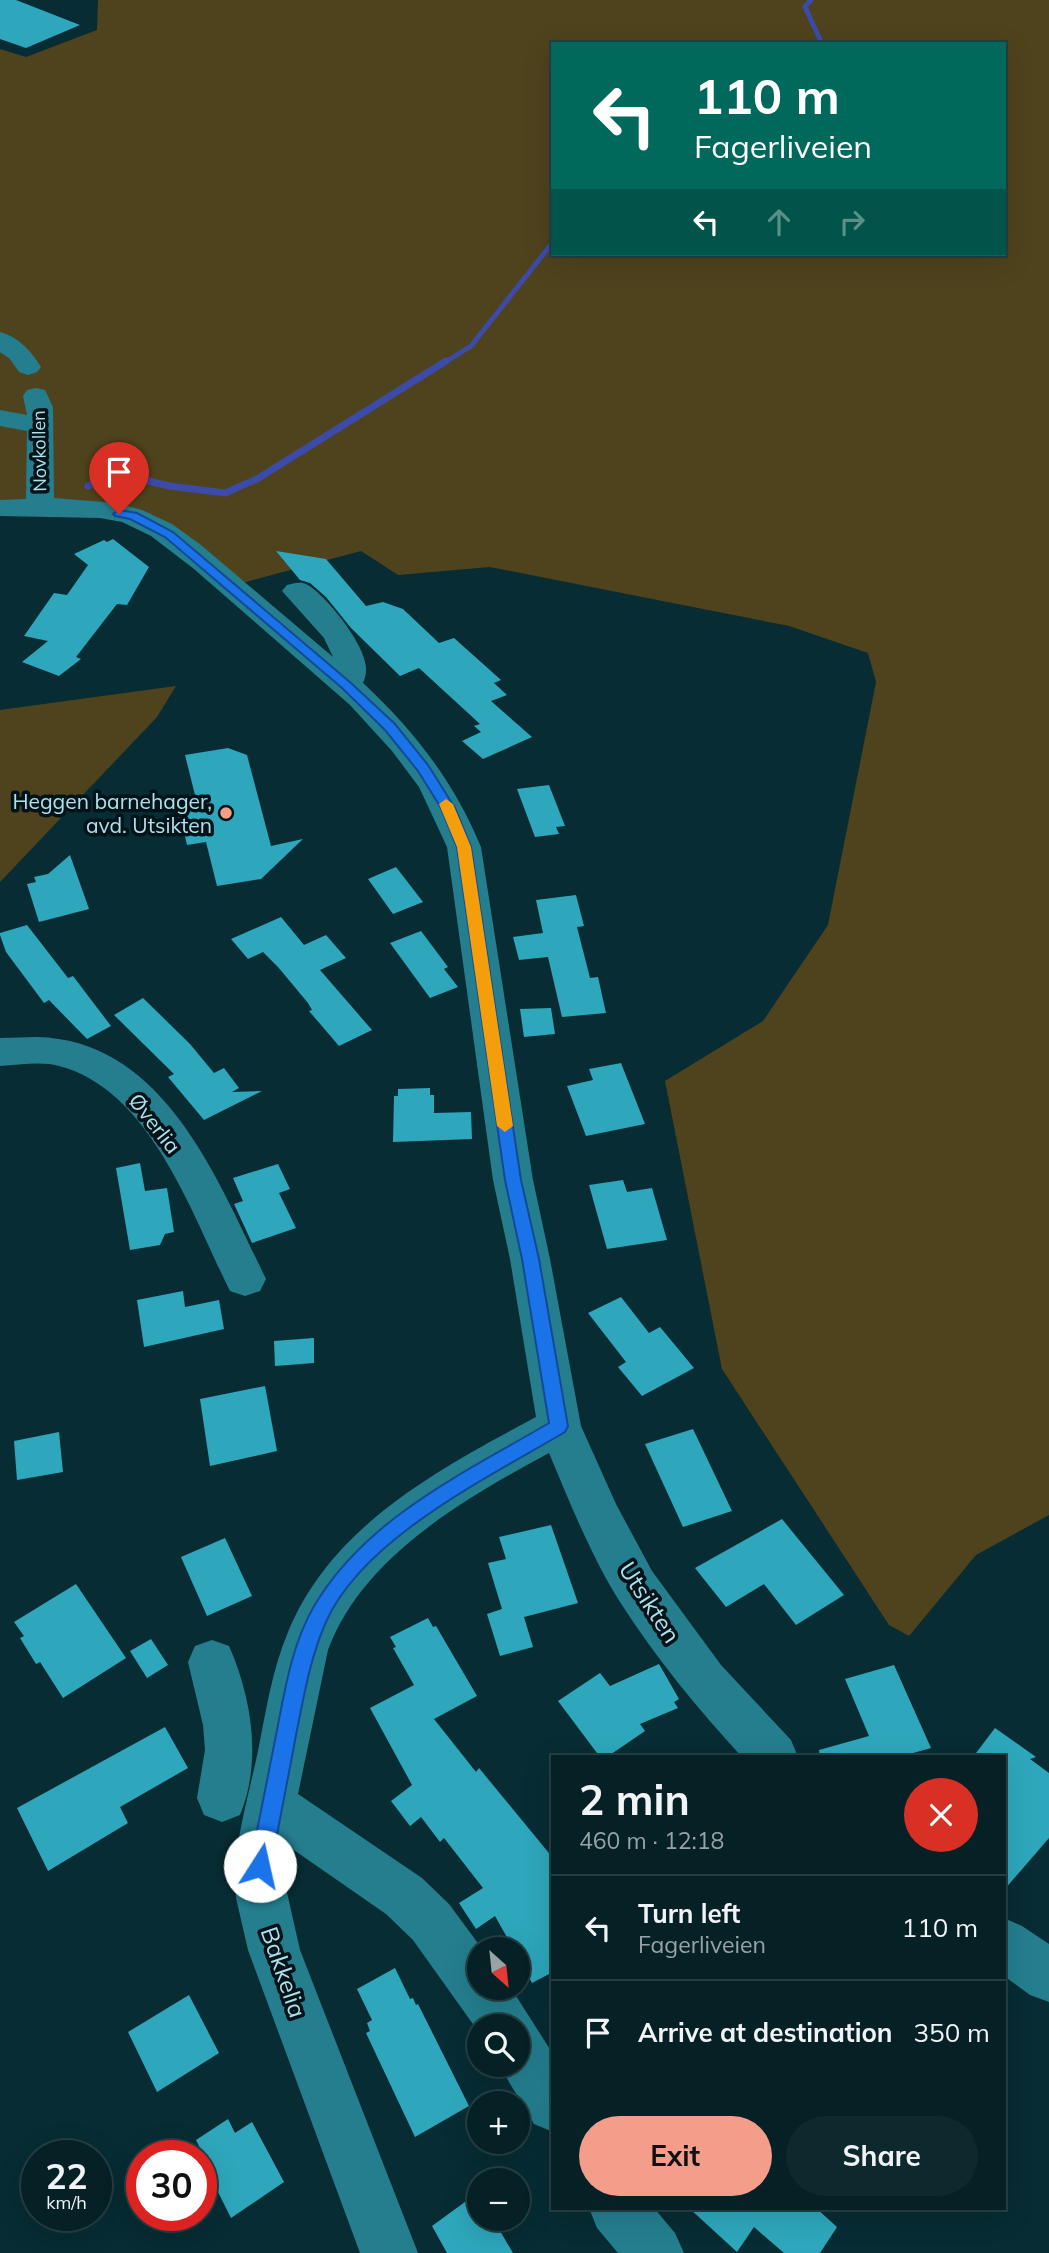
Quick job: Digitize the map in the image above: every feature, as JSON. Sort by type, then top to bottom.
[{"type":"street","points":[[0,340],[20,354],[27,367]]},
{"type":"street","name":"Novkollen","points":[[36,396],[40,407],[40,507]]},
{"type":"street","points":[[0,418],[40,425]]},
{"type":"street","name":"Utsikten","points":[[0,508],[74,507],[133,516],[169,535],[347,685],[390,727],[423,768],[448,808],[464,847],[513,1180],[530,1259],[559,1426],[598,1515],[636,1586],[704,1681],[772,1755]]},
{"type":"street","points":[[297,591],[326,620],[343,645],[352,667],[352,677],[347,685]]},
{"type":"street","name":"Øverlia","points":[[0,1052],[30,1051],[71,1056],[94,1064],[140,1099],[163,1126],[188,1167],[245,1279]]},
{"type":"street","points":[[0,1063],[0,1077]]},
{"type":"street","name":"Bakkelia","points":[[389,2253],[274,1950],[264,1912],[260,1866],[300,1664],[319,1615],[344,1577],[375,1544],[439,1497],[559,1426]]},
{"type":"street","points":[[212,1662],[227,1725],[229,1750],[222,1798]]},
{"type":"street","points":[[272,1805],[404,1896],[431,1922],[497,2014]]},
{"type":"street","points":[[1006,1945],[1049,1976]]},
{"type":"street","points":[[530,2066],[551,2102]]},
{"type":"street","points":[[619,2210],[655,2253]]},
{"type":"shaded area","points":[[98,0],[1049,0],[1049,1515],[976,1555],[909,1636],[889,1625],[722,1369],[665,1081],[763,1021],[828,925],[876,682],[868,653],[789,626],[490,567],[398,575],[361,551],[231,586],[132,513],[0,510],[0,49],[26,57],[97,30]]},
{"type":"shaded area","points":[[176,686],[157,717],[0,882],[0,710]]},
{"type":"building","points":[[0,0],[16,0],[80,25],[26,48],[0,39]]},
{"type":"building","points":[[113,539],[149,567],[127,605],[117,604],[76,657],[81,659],[59,676],[22,662],[48,641],[24,636],[54,593],[67,595],[88,565],[74,554],[104,540],[107,542]]},
{"type":"building","points":[[276,551],[326,559],[366,606],[383,602],[403,609],[439,643],[454,638],[501,680],[494,683],[507,695],[491,701],[532,737],[483,759],[462,741],[481,732],[474,726],[480,724],[419,668],[400,676],[351,628],[326,597],[310,583],[300,580]]},
{"type":"building","points":[[228,748],[247,755],[271,846],[303,839],[261,879],[217,886],[206,842],[187,845],[176,798],[195,795],[185,755]]},
{"type":"building","points":[[549,785],[565,826],[556,827],[559,834],[535,837],[517,789]]},
{"type":"building","points":[[70,855],[89,909],[39,922],[27,884],[36,882],[34,877],[48,874]]},
{"type":"building","points":[[396,867],[423,902],[393,914],[368,879]]},
{"type":"building","points":[[576,895],[584,926],[577,927],[590,978],[598,977],[606,1013],[562,1017],[548,957],[519,960],[513,937],[543,933],[536,900]]},
{"type":"building","points":[[281,917],[304,945],[326,935],[346,958],[320,970],[372,1030],[339,1046],[309,1011],[312,1010],[308,1003],[263,952],[248,959],[231,939]]},
{"type":"building","points":[[27,925],[68,978],[73,976],[111,1026],[87,1039],[49,1000],[44,1003],[6,952],[0,935]]},
{"type":"building","points":[[421,931],[448,967],[444,969],[458,987],[430,998],[390,943]]},
{"type":"building","points":[[143,998],[190,1044],[214,1073],[224,1068],[239,1088],[232,1092],[262,1091],[204,1120],[168,1077],[174,1074],[114,1015]]},
{"type":"building","points":[[551,1008],[555,1034],[524,1037],[520,1009]]},
{"type":"building","points":[[621,1063],[645,1124],[586,1136],[567,1086],[593,1080],[589,1069]]},
{"type":"building","points":[[430,1088],[430,1095],[434,1095],[434,1113],[471,1112],[472,1139],[393,1142],[394,1096],[398,1096],[398,1089]]},
{"type":"building","points":[[140,1163],[145,1191],[167,1188],[174,1232],[165,1234],[160,1245],[130,1250],[116,1168]]},
{"type":"building","points":[[278,1164],[290,1189],[279,1193],[296,1228],[252,1243],[234,1204],[243,1201],[233,1178]]},
{"type":"building","points":[[623,1180],[627,1192],[652,1188],[667,1240],[607,1249],[589,1185]]},
{"type":"building","points":[[183,1291],[185,1307],[219,1300],[224,1329],[144,1347],[137,1300]]},
{"type":"building","points":[[621,1297],[649,1333],[660,1327],[694,1368],[642,1396],[618,1367],[626,1362],[588,1313]]},
{"type":"building","points":[[314,1338],[314,1363],[275,1366],[274,1341]]},
{"type":"building","points":[[265,1386],[277,1451],[210,1466],[200,1399]]},
{"type":"building","points":[[693,1429],[732,1511],[683,1527],[645,1444]]},
{"type":"building","points":[[59,1432],[63,1472],[17,1480],[14,1441]]},
{"type":"building","points":[[782,1519],[844,1595],[796,1625],[764,1584],[726,1607],[695,1568]]},
{"type":"building","points":[[551,1525],[578,1603],[524,1617],[533,1647],[500,1656],[487,1614],[502,1609],[488,1563],[506,1559],[499,1537]]},
{"type":"building","points":[[225,1538],[252,1596],[207,1616],[181,1557]]},
{"type":"building","points":[[76,1584],[126,1658],[63,1698],[40,1662],[36,1664],[20,1638],[24,1636],[14,1622]]},
{"type":"building","points":[[428,1618],[433,1627],[436,1626],[477,1696],[434,1719],[476,1772],[479,1768],[551,1856],[551,1973],[532,1983],[530,1937],[507,1937],[495,1916],[476,1929],[459,1903],[483,1888],[444,1838],[440,1842],[421,1817],[410,1826],[391,1801],[412,1785],[370,1708],[414,1685],[393,1648],[396,1647],[390,1637]]},
{"type":"building","points":[[151,1639],[168,1665],[147,1678],[130,1651]]},
{"type":"building","points":[[659,1664],[679,1699],[674,1702],[678,1708],[640,1724],[645,1731],[610,1755],[598,1755],[558,1701],[600,1673],[610,1686]]},
{"type":"building","points":[[894,1665],[931,1748],[906,1755],[820,1755],[819,1750],[869,1736],[845,1679]]},
{"type":"building","points":[[165,1727],[188,1768],[120,1807],[128,1823],[48,1871],[17,1808]]},
{"type":"building","points":[[995,1728],[1036,1757],[1030,1759],[1049,1773],[1049,1838],[1006,1888],[1006,1755],[975,1755]]},
{"type":"building","points":[[395,1968],[410,1999],[413,1998],[416,2005],[418,2004],[467,2102],[467,2107],[415,2137],[366,2033],[370,2031],[367,2023],[372,2020],[357,1989]]},
{"type":"building","points":[[189,1995],[219,2053],[157,2092],[128,2032]]},
{"type":"building","points":[[228,2119],[235,2133],[252,2122],[284,2182],[231,2218],[217,2190],[217,2140],[196,2140]]},
{"type":"building","points":[[467,2200],[467,2231],[500,2231],[513,2253],[447,2253],[432,2226]]},
{"type":"building","points":[[691,2210],[818,2210],[837,2227],[820,2253],[784,2253],[754,2227],[737,2252]]},
{"type":"waterway","points":[[811,0],[805,7],[821,42]]},
{"type":"waterway","points":[[444,363],[471,346],[551,245]]},
{"type":"waterway","points":[[88,486],[99,481],[137,478],[169,486],[225,493],[257,479],[446,361]]},
{"type":"slow traffic","points":[[446,804],[464,847],[505,1126]]},
{"type":"place","name":"Heggen barnehager, avd. Utsikten","points":[[226,813]]},
{"type":"route","points":[[119,514],[133,516],[169,535],[347,685],[390,727],[423,768],[448,808],[464,847],[513,1180],[530,1259],[559,1426],[509,1453],[439,1497],[375,1544],[344,1577],[319,1615],[300,1664],[260,1866]]}]
